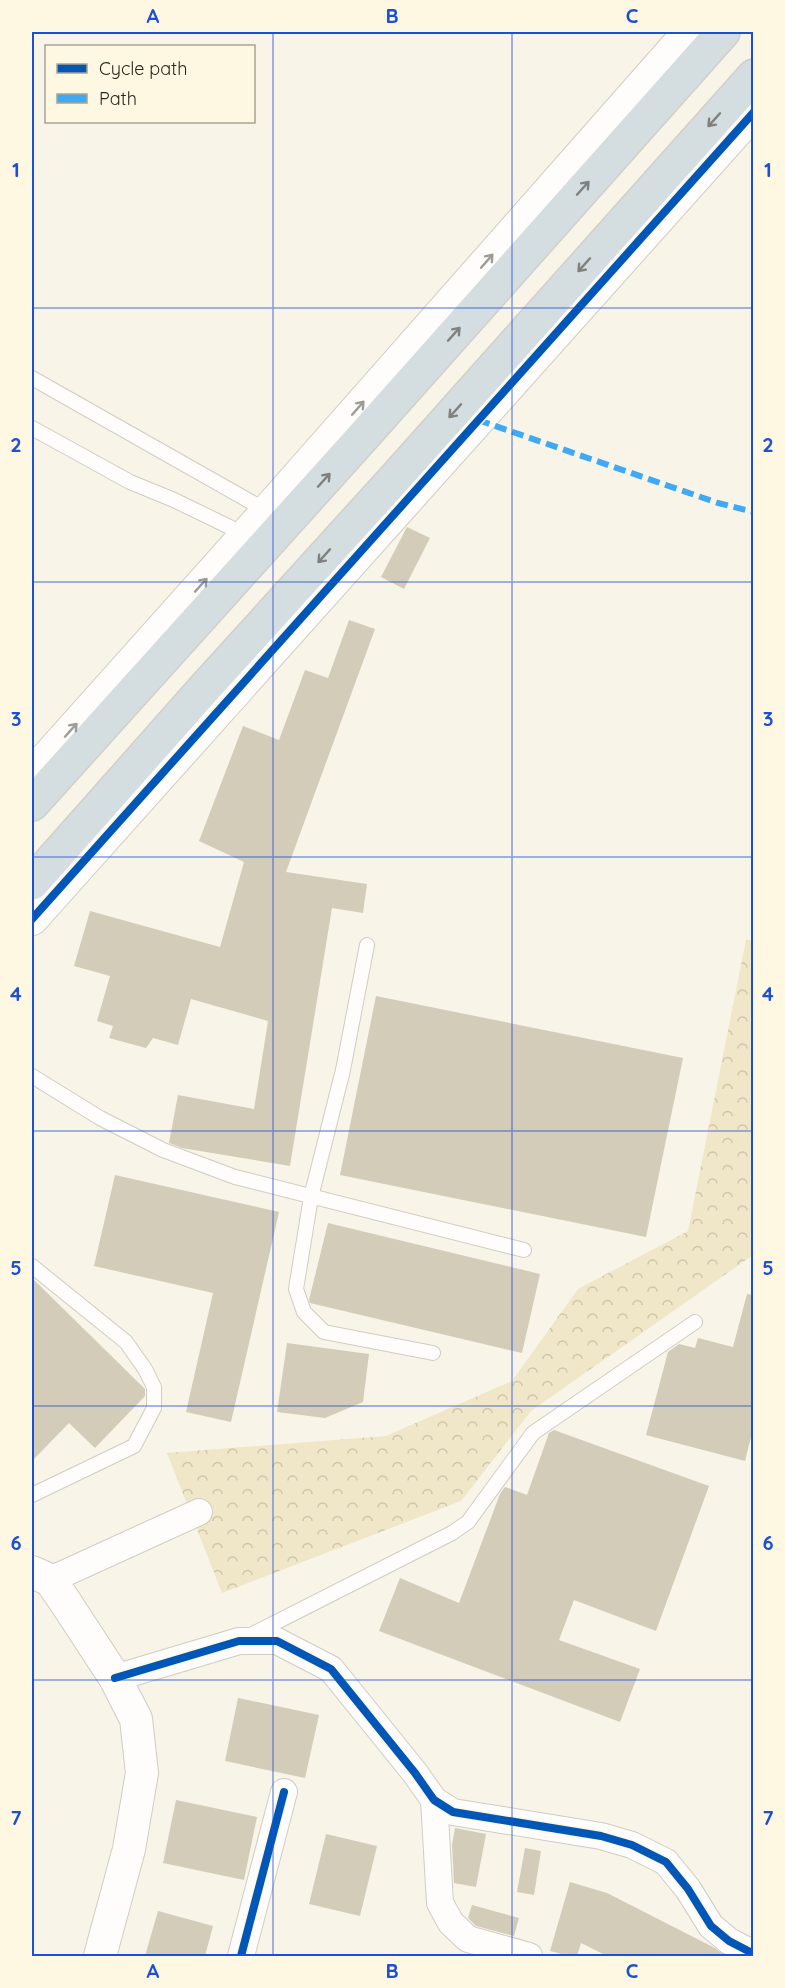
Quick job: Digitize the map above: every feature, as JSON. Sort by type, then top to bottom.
[{"type":"highway","points":[[32,804],[723,32]]},
{"type":"highway","points":[[32,883],[201,691],[398,476],[753,76]]},
{"type":"street","points":[[32,774],[267,512],[689,32]]},
{"type":"street","points":[[32,919],[753,112]]},
{"type":"street","points":[[100,1956],[129,1849],[142,1773],[136,1719],[115,1678],[86,1633],[49,1584],[199,1512]]},
{"type":"street","points":[[115,1678],[239,1641],[277,1641],[331,1670],[415,1773],[434,1800],[453,1812],[601,1836],[632,1845],[666,1862],[688,1889],[711,1926],[729,1941],[753,1954]]},
{"type":"street","points":[[241,1956],[284,1792]]},
{"type":"street","points":[[434,1800],[440,1903],[451,1923],[470,1948],[529,1956]]},
{"type":"lane","points":[[32,378],[267,512]]},
{"type":"lane","points":[[32,428],[130,482],[174,500],[246,535]]},
{"type":"lane","points":[[367,945],[343,1070],[311,1197],[296,1289],[304,1312],[324,1332],[433,1353]]},
{"type":"lane","points":[[32,1076],[100,1118],[163,1150],[234,1177],[524,1250]]},
{"type":"lane","points":[[32,1266],[126,1342],[154,1387],[154,1408],[134,1446],[32,1494]]},
{"type":"lane","points":[[239,1641],[452,1533],[468,1521],[533,1433],[695,1322]]},
{"type":"green space","points":[[746,940],[753,940],[753,1255],[531,1411],[461,1501],[222,1593],[167,1453],[386,1436],[512,1381],[578,1289],[688,1231]]},
{"type":"building","points":[[407,527],[430,538],[404,589],[381,577]]},
{"type":"building","points":[[349,620],[375,629],[286,872],[367,884],[363,913],[332,908],[290,1166],[182,1148],[169,1143],[178,1095],[254,1109],[268,1021],[191,999],[178,1045],[153,1038],[146,1048],[109,1038],[113,1026],[97,1021],[110,976],[74,966],[90,911],[220,947],[244,862],[199,841],[243,726],[279,740],[305,670],[328,678]]},
{"type":"building","points":[[376,996],[683,1058],[646,1237],[340,1175]]},
{"type":"building","points":[[115,1175],[279,1212],[231,1422],[186,1412],[213,1293],[94,1266]]},
{"type":"building","points":[[328,1223],[540,1274],[522,1353],[310,1303]]},
{"type":"building","points":[[32,1278],[145,1389],[145,1396],[95,1448],[69,1423],[32,1461]]},
{"type":"building","points":[[747,1294],[753,1295],[753,1429],[745,1461],[646,1435],[668,1352],[679,1344],[695,1348],[698,1338],[733,1347]]},
{"type":"building","points":[[287,1343],[369,1354],[363,1402],[325,1418],[277,1412]]},
{"type":"building","points":[[554,1430],[709,1486],[656,1631],[574,1600],[559,1640],[640,1669],[620,1722],[379,1631],[400,1578],[459,1603],[500,1494],[505,1487],[527,1495],[549,1433]]},
{"type":"building","points":[[238,1698],[319,1715],[305,1778],[225,1761]]},
{"type":"building","points":[[176,1800],[257,1817],[244,1880],[163,1863]]},
{"type":"building","points":[[455,1828],[486,1834],[476,1887],[454,1883],[452,1845]]},
{"type":"building","points":[[326,1834],[377,1846],[360,1916],[309,1904]]},
{"type":"building","points":[[525,1848],[541,1851],[534,1895],[517,1892]]},
{"type":"building","points":[[570,1882],[607,1893],[713,1947],[726,1956],[607,1956],[581,1943],[577,1956],[550,1951]]},
{"type":"building","points":[[472,1905],[519,1918],[514,1936],[476,1926],[468,1918]]},
{"type":"building","points":[[158,1911],[213,1926],[205,1956],[145,1956]]},
{"type":"marked path","points":[[478,420],[718,503],[754,512]]},
{"type":"cycle path","points":[[32,919],[754,112]]},
{"type":"cycle path","points":[[115,1678],[239,1641],[277,1641],[331,1669],[434,1800],[453,1812],[601,1836],[632,1845],[666,1862],[688,1889],[711,1926],[729,1941],[754,1954]]},
{"type":"cycle path","points":[[241,1956],[284,1792]]}]
